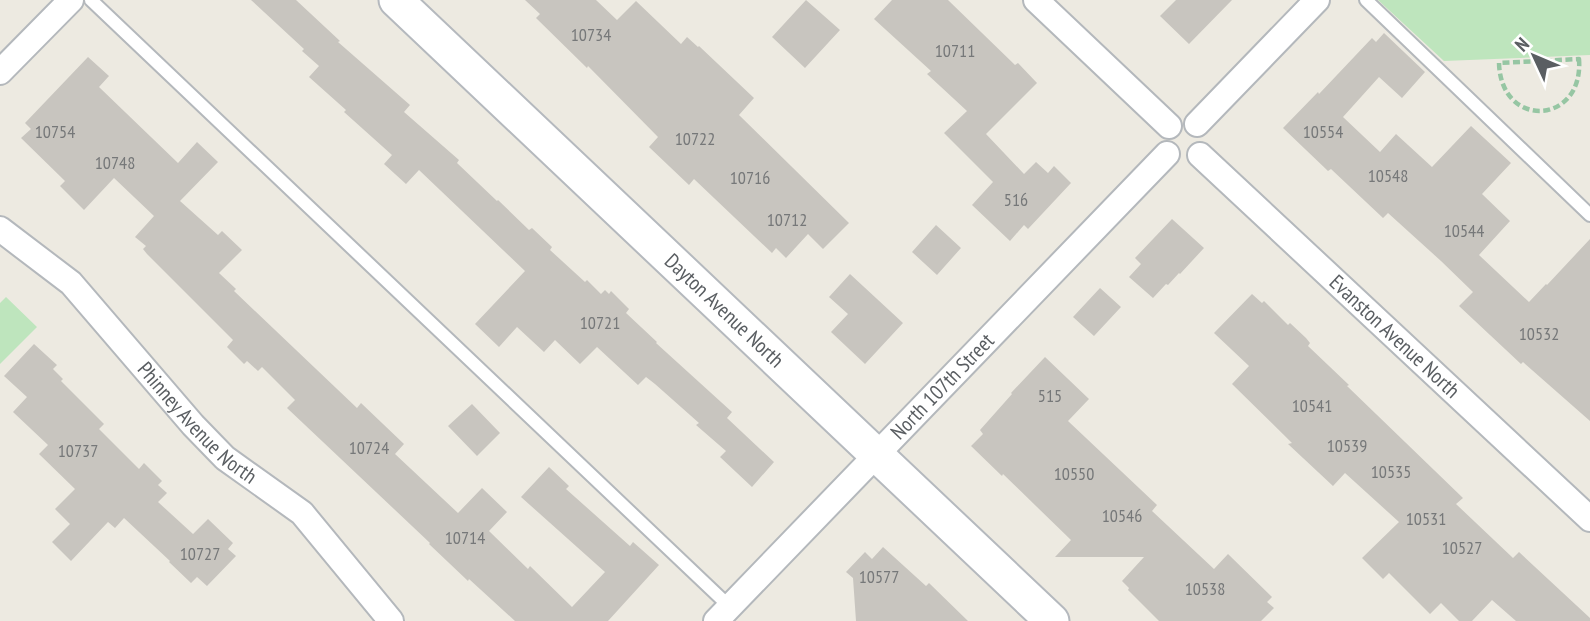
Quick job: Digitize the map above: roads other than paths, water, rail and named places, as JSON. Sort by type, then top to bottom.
[{"type":"street","points":[[0,72],[71,0]]},
{"type":"street","name":"Dayton Avenue North","points":[[396,0],[1052,621]]},
{"type":"street","points":[[1036,0],[1169,126]]},
{"type":"street","points":[[1198,124],[1317,0]]},
{"type":"street","points":[[1185,120],[1198,124],[1205,135],[1200,155],[1194,160],[1180,162],[1167,154],[1163,141],[1169,126],[1185,120]]},
{"type":"street","name":"North 107th Street","points":[[723,614],[1167,154]]},
{"type":"street","name":"Evanston Avenue North","points":[[1200,155],[1590,519]]},
{"type":"street","name":"Phinney Avenue North","points":[[0,229],[71,283],[193,425],[225,458],[302,513],[391,621]]},
{"type":"lane","points":[[91,0],[723,614]]},
{"type":"lane","points":[[1366,0],[1590,215]]}]
